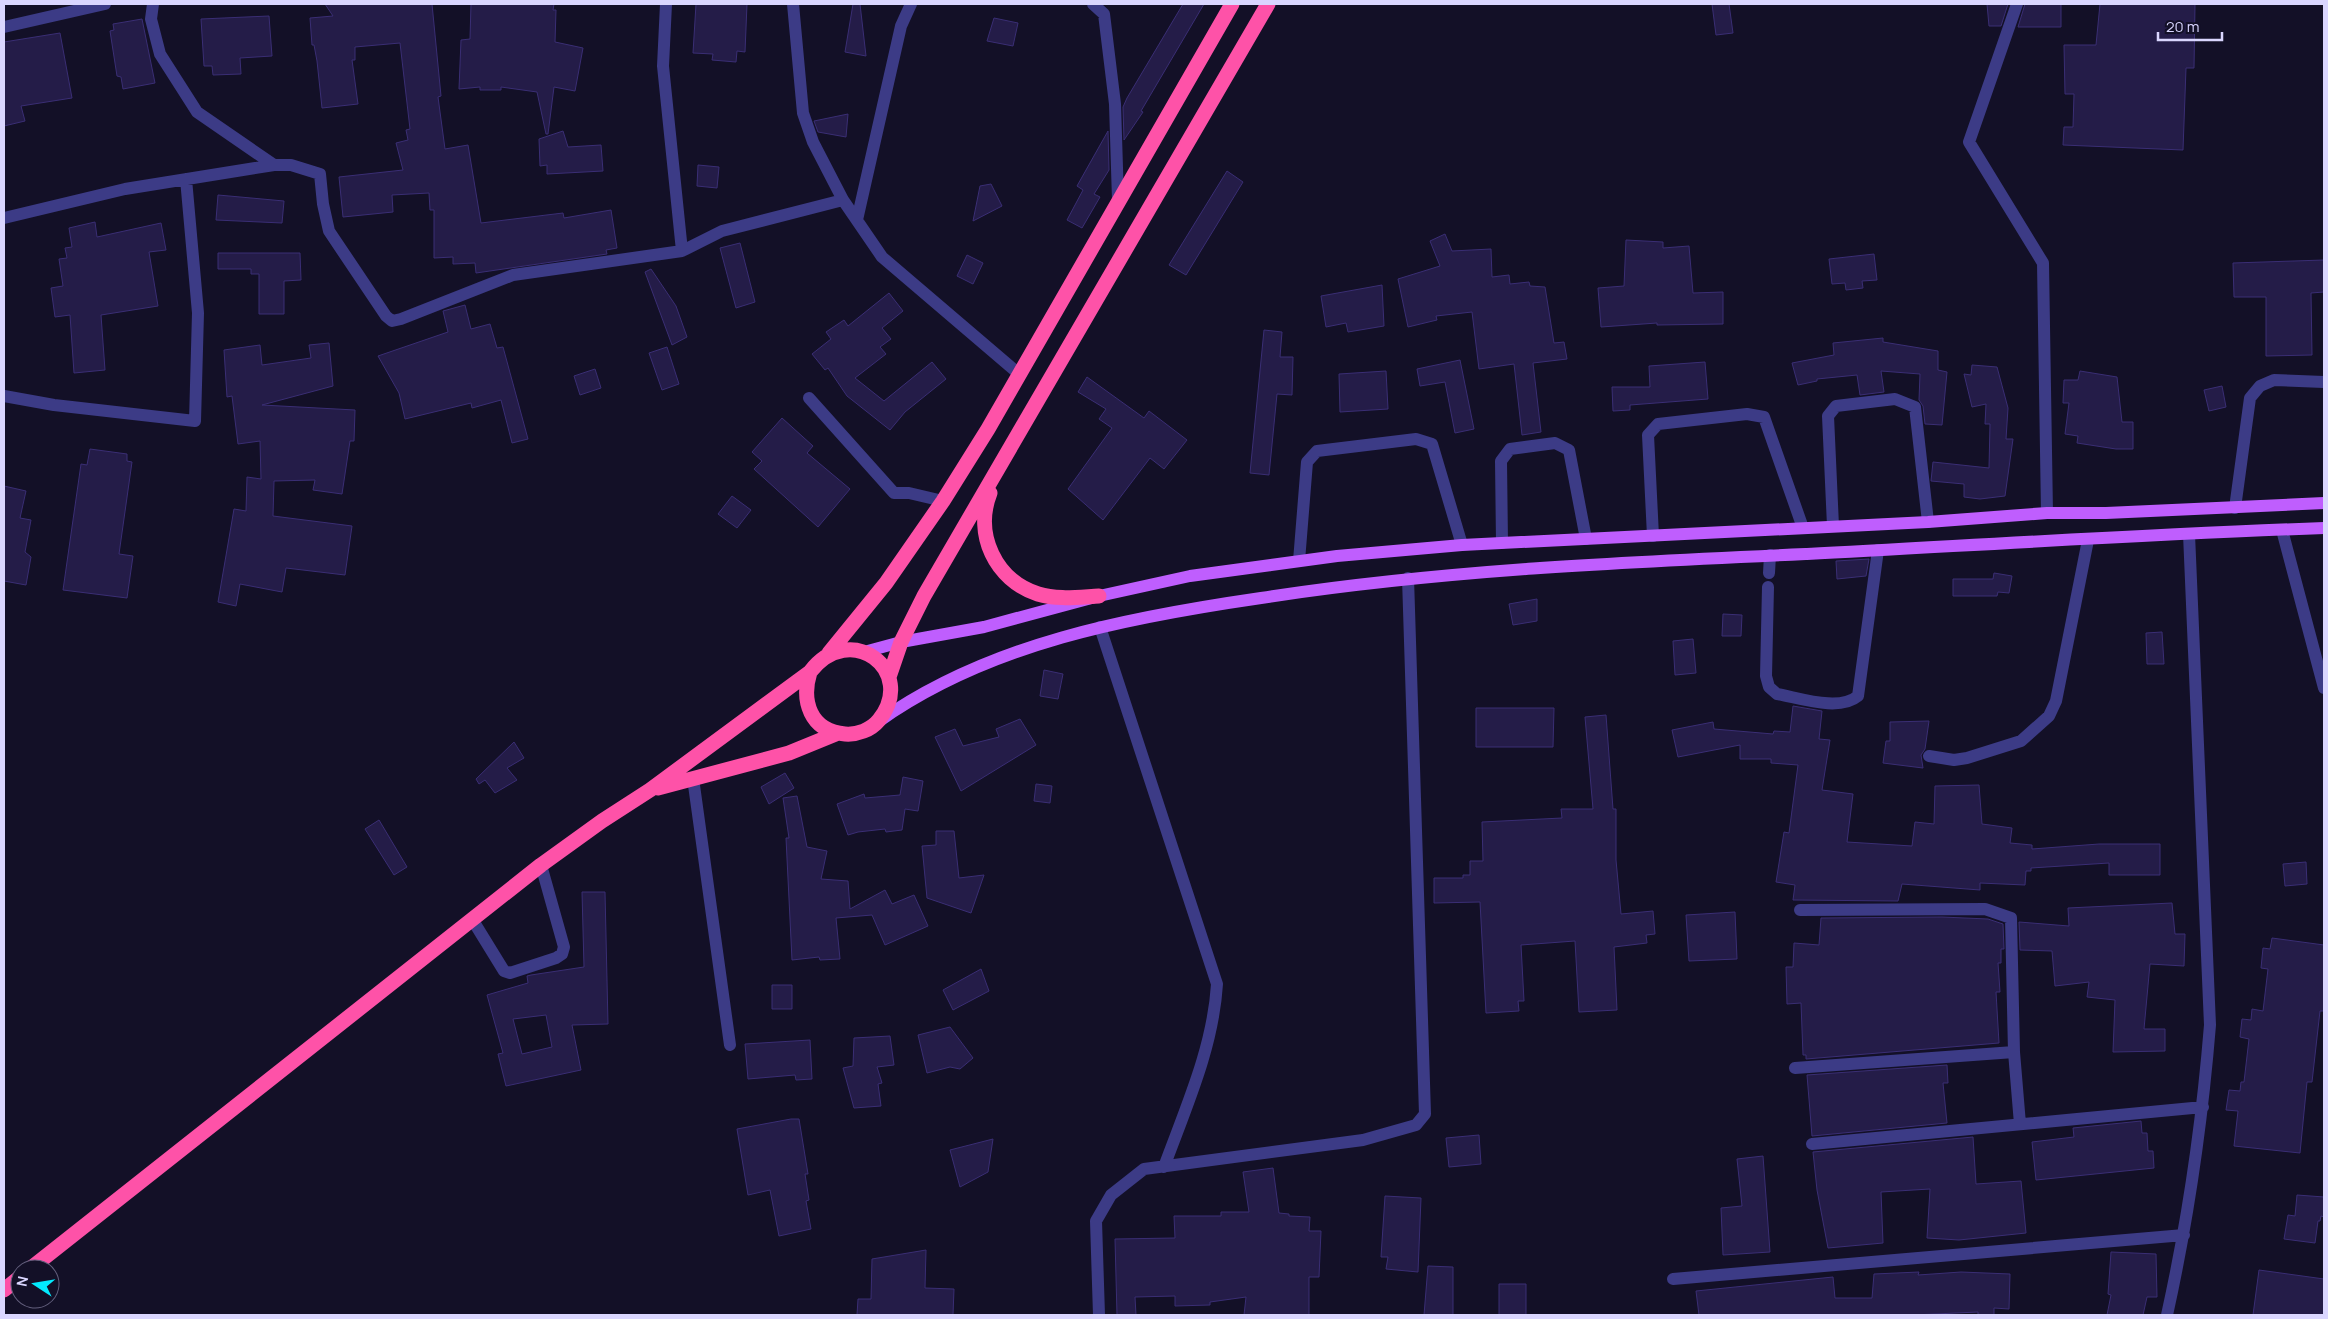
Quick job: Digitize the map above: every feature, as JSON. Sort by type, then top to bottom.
[{"type":"highway","points":[[43,1259],[540,865],[650,790],[810,672],[818,661],[829,653],[886,583],[943,501],[1019,374],[1232,4]]},
{"type":"highway","points":[[889,677],[901,642],[924,596],[1268,4]]},
{"type":"highway","points":[[1008,453],[988,500],[984,515],[984,529],[993,558],[1012,581],[1039,595],[1066,598],[1099,596]]},
{"type":"highway","points":[[810,672],[806,687],[806,702],[813,716],[823,727],[838,733],[851,735],[864,731],[876,724],[885,712],[890,698],[889,677],[886,670],[877,660],[864,652],[843,649],[829,653]]},
{"type":"highway","points":[[650,790],[789,753],[838,733]]},
{"type":"main road","points":[[864,652],[901,642],[984,627],[1099,596],[1190,576],[1300,561],[1462,545],[1928,522],[2047,513],[2106,513],[2324,504]]},
{"type":"main road","points":[[876,724],[903,704],[983,666],[1054,640],[1100,627],[1184,609],[1408,578],[1770,555],[2324,528]]},
{"type":"street","points":[[4,27],[105,4]]},
{"type":"street","points":[[153,4],[151,19],[160,54],[197,112],[274,165]]},
{"type":"street","points":[[666,4],[663,66],[682,251]]},
{"type":"street","points":[[793,4],[803,114],[813,142],[842,200],[882,256],[1019,374]]},
{"type":"street","points":[[856,220],[901,26],[911,4]]},
{"type":"street","points":[[1093,4],[1104,14],[1115,104],[1118,200]]},
{"type":"street","points":[[2017,4],[1969,142],[2043,263],[2047,513]]},
{"type":"street","points":[[4,218],[125,189],[274,165],[291,165],[320,174],[323,204],[329,231],[386,316],[392,321],[513,275],[682,251],[722,231],[842,200]]},
{"type":"street","points":[[4,396],[54,404],[195,420],[198,313],[186,179]]},
{"type":"street","points":[[2235,508],[2250,398],[2260,386],[2274,380],[2324,382]]},
{"type":"street","points":[[809,398],[894,493],[909,493],[943,501]]},
{"type":"street","points":[[1833,526],[1828,416],[1836,406],[1895,399],[1915,406],[1928,522]]},
{"type":"street","points":[[1653,536],[1648,435],[1658,424],[1747,414],[1764,418],[1803,528]]},
{"type":"street","points":[[1300,561],[1307,462],[1317,451],[1416,439],[1432,444],[1462,545]]},
{"type":"street","points":[[1502,543],[1501,461],[1510,449],[1555,443],[1569,450],[1586,539]]},
{"type":"street","points":[[2282,530],[2324,688]]},
{"type":"street","points":[[2167,1315],[2184,1235],[2203,1107],[2210,1026],[2189,534]]},
{"type":"street","points":[[1929,756],[1954,760],[1976,756],[2021,740],[2049,716],[2056,701],[2088,540]]},
{"type":"street","points":[[1768,587],[1766,676],[1769,687],[1777,694],[1839,705],[1850,703],[1858,696],[1878,550]]},
{"type":"street","points":[[1769,573],[1770,555]]},
{"type":"street","points":[[1099,1315],[1096,1221],[1111,1195],[1144,1169],[1363,1140],[1416,1126],[1425,1114],[1408,578]]},
{"type":"street","points":[[1100,627],[1217,984],[1215,1012],[1208,1046],[1164,1167]]},
{"type":"street","points":[[693,778],[730,1045]]},
{"type":"street","points":[[472,918],[501,967],[510,974],[556,958],[562,954],[564,947],[540,865]]},
{"type":"street","points":[[1800,910],[1985,908],[2011,918],[2014,1052],[2020,1124]]},
{"type":"street","points":[[1796,1068],[2014,1052]]},
{"type":"street","points":[[1812,1144],[2203,1107]]},
{"type":"street","points":[[1673,1279],[2184,1235]]},
{"type":"building","points":[[325,4],[432,4],[441,96],[438,97],[445,149],[468,145],[481,223],[563,213],[564,218],[611,210],[617,248],[606,250],[607,254],[476,273],[475,263],[453,264],[453,257],[434,258],[434,210],[430,210],[429,193],[392,195],[393,212],[343,217],[339,177],[403,170],[396,143],[408,140],[406,130],[410,129],[400,43],[355,47],[355,60],[352,60],[358,104],[322,108],[317,61],[314,45],[312,45],[310,18],[333,16]]},
{"type":"building","points":[[471,4],[554,4],[553,10],[556,10],[555,42],[583,48],[575,91],[554,87],[548,134],[546,134],[537,92],[501,87],[501,90],[480,90],[480,87],[459,89],[461,40],[470,39]]},
{"type":"building","points":[[696,4],[747,4],[745,52],[737,51],[736,62],[712,60],[713,54],[693,53]]},
{"type":"building","points":[[853,4],[860,4],[866,56],[845,52]]},
{"type":"building","points":[[1183,4],[1204,4],[1141,111],[1143,112],[1124,140],[1123,107]]},
{"type":"building","points":[[1712,4],[1729,4],[1733,33],[1716,35]]},
{"type":"building","points":[[1987,4],[2008,4],[2001,26],[1989,26]]},
{"type":"building","points":[[2025,4],[2061,4],[2061,27],[2018,27]]},
{"type":"building","points":[[2100,4],[2195,4],[2194,68],[2186,68],[2183,150],[2063,145],[2064,127],[2073,127],[2074,94],[2065,94],[2064,45],[2096,45]]},
{"type":"building","points":[[269,16],[272,56],[240,58],[241,74],[213,75],[212,66],[204,66],[201,19]]},
{"type":"building","points":[[994,18],[1018,23],[1013,46],[987,41]]},
{"type":"building","points":[[142,19],[155,83],[123,89],[121,77],[117,76],[110,31],[114,30],[113,24]]},
{"type":"building","points":[[60,33],[72,98],[21,106],[25,121],[4,126],[4,42]]},
{"type":"building","points":[[848,114],[846,137],[818,132],[814,121]]},
{"type":"building","points":[[563,131],[568,147],[601,145],[603,171],[547,174],[547,165],[540,166],[539,139]]},
{"type":"building","points":[[1108,131],[1109,170],[1094,194],[1100,197],[1082,228],[1067,220],[1083,190],[1077,186]]},
{"type":"building","points":[[698,165],[719,167],[717,188],[697,186]]},
{"type":"building","points":[[1227,171],[1243,182],[1186,275],[1169,265]]},
{"type":"building","points":[[991,184],[1002,206],[973,221],[980,186]]},
{"type":"building","points":[[218,195],[284,201],[282,223],[216,220]]},
{"type":"building","points":[[95,222],[97,237],[161,223],[166,250],[149,252],[158,306],[101,315],[105,370],[74,373],[70,315],[55,317],[51,288],[63,286],[59,259],[67,258],[65,248],[72,247],[69,228]]},
{"type":"building","points":[[1445,234],[1452,251],[1491,249],[1492,277],[1509,275],[1510,284],[1529,282],[1530,286],[1545,287],[1554,343],[1564,342],[1567,359],[1533,363],[1541,432],[1522,435],[1514,364],[1479,369],[1472,312],[1436,316],[1437,320],[1408,327],[1398,279],[1440,266],[1430,241]]},
{"type":"building","points":[[1626,240],[1663,242],[1663,248],[1689,246],[1693,293],[1723,292],[1723,324],[1657,325],[1657,323],[1601,327],[1598,288],[1624,286]]},
{"type":"building","points":[[740,243],[755,302],[736,308],[720,248]]},
{"type":"building","points":[[218,253],[300,253],[301,280],[284,281],[284,314],[259,314],[259,274],[251,274],[251,269],[218,269]]},
{"type":"building","points":[[1874,254],[1877,280],[1862,281],[1863,288],[1846,290],[1845,283],[1832,284],[1829,259]]},
{"type":"building","points":[[967,255],[983,263],[973,284],[957,276]]},
{"type":"building","points":[[2324,260],[2324,292],[2311,293],[2312,355],[2266,356],[2266,297],[2234,297],[2233,263]]},
{"type":"building","points":[[651,269],[676,306],[687,337],[672,345],[645,272]]},
{"type":"building","points":[[1382,285],[1384,326],[1348,332],[1346,323],[1326,327],[1321,296]]},
{"type":"building","points":[[889,293],[903,311],[882,328],[891,339],[880,347],[886,354],[855,378],[884,401],[932,362],[946,379],[905,412],[890,430],[847,396],[828,368],[825,370],[812,354],[831,339],[826,332],[844,320],[848,326]]},
{"type":"building","points":[[465,305],[471,329],[490,324],[497,348],[503,347],[528,439],[512,443],[501,400],[472,408],[471,403],[405,419],[399,393],[378,356],[448,332],[443,311]]},
{"type":"building","points":[[1264,330],[1282,332],[1280,357],[1293,357],[1292,395],[1277,394],[1269,475],[1250,473]]},
{"type":"building","points":[[1883,338],[1883,342],[1938,351],[1938,370],[1947,372],[1942,425],[1925,424],[1923,406],[1919,400],[1920,374],[1881,371],[1884,392],[1860,395],[1857,375],[1817,379],[1817,381],[1798,385],[1792,363],[1834,355],[1833,343]]},
{"type":"building","points":[[329,343],[333,386],[262,405],[355,410],[354,441],[350,441],[342,494],[313,490],[315,480],[274,481],[273,516],[352,526],[345,575],[286,568],[282,592],[240,584],[236,606],[218,602],[234,509],[246,511],[247,477],[261,479],[260,441],[238,444],[232,396],[227,397],[224,350],[260,345],[262,365],[311,358],[309,345]]},
{"type":"building","points":[[667,347],[679,384],[662,390],[649,353]]},
{"type":"building","points":[[1460,360],[1474,429],[1455,433],[1445,382],[1420,386],[1417,369]]},
{"type":"building","points":[[1705,362],[1708,399],[1630,405],[1630,410],[1613,411],[1612,387],[1650,387],[1649,366]]},
{"type":"building","points":[[1972,365],[1997,367],[2008,408],[2006,439],[2013,439],[2005,496],[1980,499],[1964,497],[1964,484],[1931,481],[1933,462],[1989,468],[1990,424],[1985,424],[1986,404],[1972,407],[1964,374],[1971,375]]},
{"type":"building","points":[[595,369],[601,388],[580,395],[574,376]]},
{"type":"building","points":[[1386,371],[1388,409],[1340,412],[1339,374]]},
{"type":"building","points":[[2080,371],[2117,377],[2122,422],[2133,422],[2133,449],[2116,449],[2077,443],[2078,436],[2065,434],[2069,403],[2063,403],[2064,380],[2078,380]]},
{"type":"building","points":[[1087,377],[1144,418],[1149,411],[1187,440],[1164,469],[1150,458],[1103,520],[1068,489],[1112,428],[1099,419],[1106,409],[1078,392]]},
{"type":"building","points":[[2222,386],[2226,407],[2209,411],[2204,390]]},
{"type":"building","points":[[782,418],[813,446],[807,453],[850,489],[818,527],[754,469],[762,461],[752,452]]},
{"type":"building","points":[[90,449],[127,454],[127,461],[132,462],[119,554],[133,556],[127,598],[63,590],[81,464],[87,465]]},
{"type":"building","points":[[4,486],[26,491],[20,518],[31,520],[25,552],[31,557],[26,585],[4,581]]},
{"type":"building","points":[[732,496],[751,510],[737,528],[718,514]]},
{"type":"building","points":[[1869,559],[1866,576],[1837,579],[1836,561]]},
{"type":"building","points":[[1994,573],[2012,576],[2009,593],[1998,592],[1997,596],[1953,596],[1953,579],[1993,579]]},
{"type":"building","points":[[1537,599],[1537,621],[1513,625],[1509,604]]},
{"type":"building","points":[[1723,614],[1742,615],[1741,636],[1722,636]]},
{"type":"building","points":[[2162,632],[2164,664],[2147,664],[2146,633]]},
{"type":"building","points":[[1693,639],[1696,673],[1675,675],[1673,641]]},
{"type":"building","points":[[1044,670],[1063,674],[1058,699],[1040,696]]},
{"type":"building","points":[[1793,706],[1822,711],[1819,739],[1830,740],[1822,790],[1853,794],[1847,842],[1912,846],[1915,822],[1934,824],[1935,786],[1979,785],[1982,824],[2012,828],[2010,843],[2032,845],[2032,849],[2099,844],[2160,844],[2160,875],[2109,875],[2109,863],[2031,868],[2031,871],[2026,871],[2025,885],[1980,883],[1980,890],[1902,884],[1898,901],[1793,900],[1795,885],[1776,882],[1784,832],[1789,833],[1798,765],[1771,763],[1771,759],[1740,759],[1740,745],[1678,757],[1672,730],[1713,722],[1714,729],[1773,734],[1774,731],[1790,732]]},
{"type":"building","points":[[1476,708],[1554,708],[1553,747],[1476,747]]},
{"type":"building","points":[[1606,715],[1613,809],[1616,809],[1616,860],[1621,914],[1653,911],[1655,934],[1646,935],[1647,943],[1614,947],[1617,1010],[1579,1012],[1575,941],[1521,945],[1524,1001],[1518,1001],[1519,1011],[1486,1013],[1480,902],[1434,903],[1434,878],[1463,878],[1463,875],[1470,875],[1470,861],[1483,861],[1482,822],[1562,818],[1561,809],[1593,809],[1585,717]]},
{"type":"building","points":[[1020,719],[1036,745],[961,791],[935,737],[955,729],[963,746],[999,737],[996,729]]},
{"type":"building","points":[[1929,721],[1925,749],[1921,755],[1923,768],[1883,763],[1886,741],[1890,741],[1890,722]]},
{"type":"building","points":[[514,742],[524,758],[507,768],[517,780],[495,793],[485,780],[479,784],[476,779]]},
{"type":"building","points":[[785,773],[794,788],[769,804],[761,787]]},
{"type":"building","points":[[903,777],[923,781],[918,811],[905,809],[902,830],[886,832],[885,829],[848,835],[837,804],[864,794],[865,798],[900,795]]},
{"type":"building","points":[[1036,784],[1052,786],[1050,803],[1034,801]]},
{"type":"building","points":[[797,796],[807,847],[827,851],[821,879],[848,881],[850,909],[885,890],[892,904],[914,895],[928,926],[885,945],[872,915],[836,918],[840,959],[820,960],[819,957],[792,960],[786,838],[789,838],[783,798]]},
{"type":"building","points":[[379,820],[407,867],[394,875],[365,829]]},
{"type":"building","points":[[936,831],[954,831],[959,878],[984,875],[971,913],[927,898],[922,846],[936,845]]},
{"type":"building","points":[[2306,862],[2307,884],[2285,886],[2283,864]]},
{"type":"building","points":[[582,892],[605,892],[608,1024],[572,1025],[581,1070],[506,1086],[498,1054],[503,1053],[487,995],[528,983],[527,976],[584,967]],"holes":[[[546,1015],[552,1047],[522,1054],[513,1019]]]},
{"type":"building","points":[[2172,903],[2175,934],[2185,934],[2184,966],[2150,964],[2144,1029],[2165,1029],[2165,1051],[2113,1052],[2115,1000],[2087,997],[2089,982],[2055,986],[2052,951],[2020,950],[2019,922],[2069,926],[2068,908]]},
{"type":"building","points":[[1735,912],[1737,959],[1689,961],[1686,915]]},
{"type":"building","points":[[1942,917],[1988,919],[2003,924],[2004,949],[2001,949],[2001,963],[1998,963],[2000,992],[1996,992],[1999,1043],[1806,1059],[1806,1055],[1803,1055],[1801,1003],[1787,1004],[1786,967],[1793,967],[1794,943],[1819,945],[1821,918]]},
{"type":"building","points":[[2272,938],[2324,945],[2324,1011],[2320,1011],[2312,1082],[2307,1082],[2300,1153],[2234,1146],[2238,1111],[2226,1110],[2229,1090],[2240,1091],[2241,1082],[2244,1082],[2249,1039],[2240,1037],[2242,1019],[2251,1020],[2252,1009],[2263,1011],[2268,969],[2261,968],[2263,948],[2270,949]]},
{"type":"building","points":[[981,969],[989,991],[953,1010],[943,990]]},
{"type":"building","points":[[772,985],[792,985],[792,1009],[772,1009]]},
{"type":"building","points":[[950,1027],[973,1058],[960,1069],[950,1067],[927,1073],[918,1035]]},
{"type":"building","points":[[890,1036],[894,1065],[877,1067],[882,1083],[878,1084],[881,1106],[854,1108],[843,1068],[853,1066],[854,1038]]},
{"type":"building","points":[[810,1040],[812,1079],[796,1080],[795,1075],[748,1079],[745,1044]]},
{"type":"building","points":[[1947,1065],[1948,1083],[1943,1083],[1947,1123],[1812,1136],[1807,1075]]},
{"type":"building","points":[[799,1119],[808,1174],[805,1174],[809,1200],[806,1201],[811,1229],[779,1236],[770,1190],[748,1195],[737,1129]]},
{"type":"building","points":[[2141,1121],[2142,1133],[2147,1133],[2148,1151],[2153,1151],[2154,1168],[2036,1180],[2032,1142],[2074,1137],[2073,1128]]},
{"type":"building","points":[[1479,1135],[1481,1164],[1449,1167],[1446,1138]]},
{"type":"building","points":[[1973,1137],[1976,1184],[2021,1181],[2026,1233],[1959,1240],[1927,1238],[1930,1189],[1881,1192],[1883,1243],[1828,1248],[1817,1190],[1813,1152]]},
{"type":"building","points":[[993,1139],[988,1172],[960,1187],[950,1150]]},
{"type":"building","points":[[1763,1156],[1770,1252],[1723,1255],[1721,1208],[1742,1206],[1737,1159]]},
{"type":"building","points":[[1273,1168],[1279,1213],[1289,1214],[1289,1216],[1310,1217],[1309,1231],[1321,1231],[1319,1277],[1309,1277],[1309,1315],[1244,1315],[1246,1297],[1210,1302],[1210,1305],[1175,1306],[1175,1296],[1135,1297],[1136,1315],[1117,1315],[1115,1239],[1175,1238],[1174,1216],[1221,1216],[1221,1212],[1249,1212],[1243,1172]]},
{"type":"building","points":[[2297,1195],[2324,1197],[2324,1217],[2321,1216],[2320,1221],[2318,1221],[2315,1243],[2284,1239],[2288,1215],[2295,1216]]},
{"type":"building","points":[[1385,1196],[1421,1198],[1418,1272],[1386,1269],[1388,1257],[1381,1257]]},
{"type":"building","points":[[926,1250],[925,1288],[954,1289],[953,1315],[857,1315],[858,1299],[871,1299],[872,1259]]},
{"type":"building","points":[[2111,1252],[2156,1254],[2157,1297],[2147,1297],[2143,1315],[2107,1315],[2111,1295],[2108,1294]]},
{"type":"building","points":[[1428,1266],[1453,1267],[1453,1315],[1424,1315]]},
{"type":"building","points":[[2259,1270],[2324,1279],[2324,1315],[2253,1315]]},
{"type":"building","points":[[1919,1272],[1918,1275],[1961,1272],[2010,1274],[2009,1309],[1994,1308],[1994,1315],[1978,1315],[1978,1312],[1913,1315],[1699,1315],[1696,1291],[1833,1277],[1835,1298],[1872,1298],[1874,1274]]},
{"type":"building","points":[[1499,1284],[1526,1284],[1526,1315],[1499,1315]]}]
